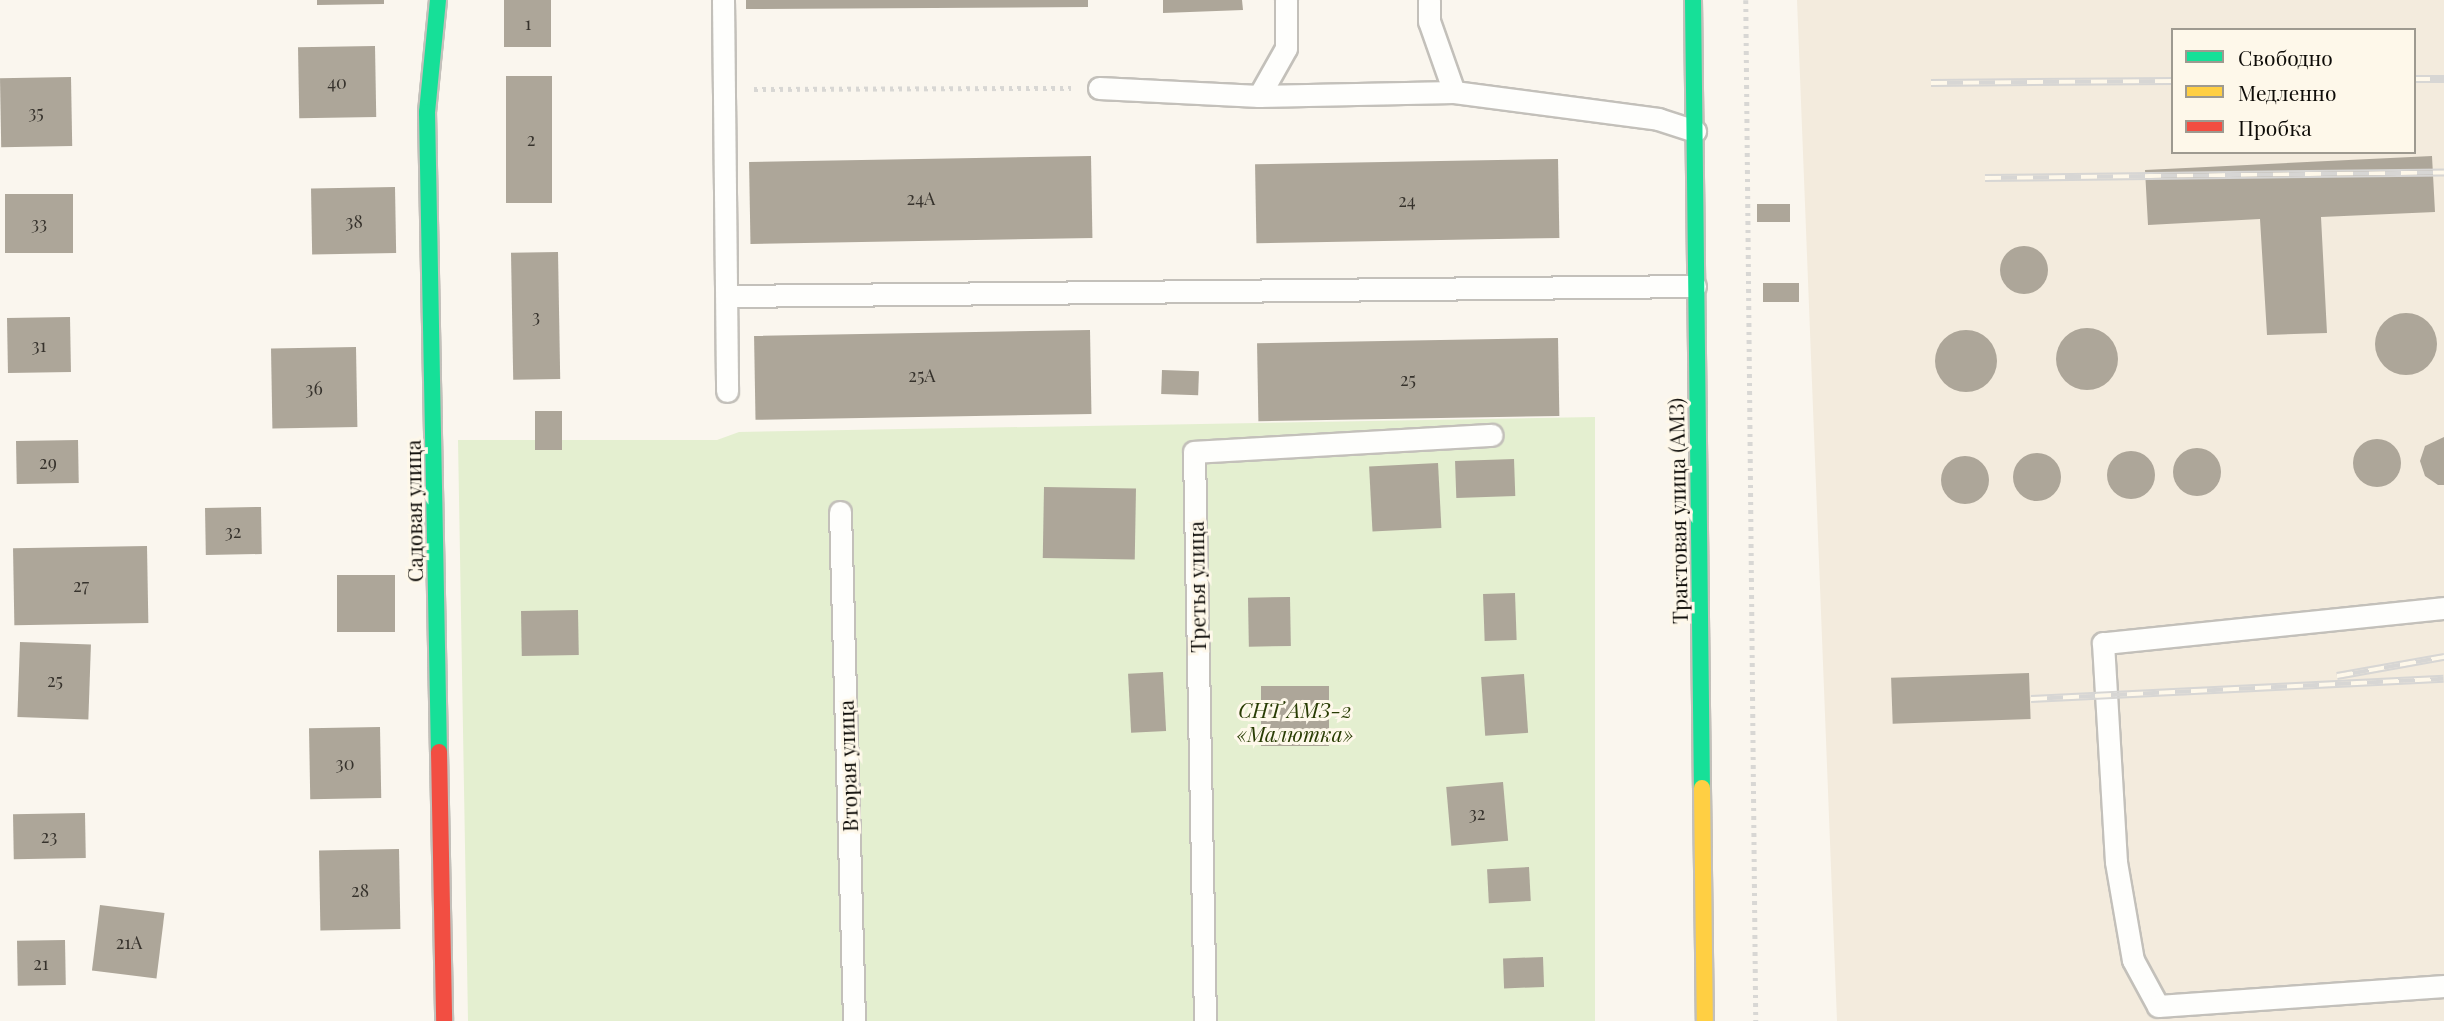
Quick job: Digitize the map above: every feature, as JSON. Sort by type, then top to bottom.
[{"type":"street","name":"Садовая улица","points":[[438,0],[427,112],[444,1021]]},
{"type":"street","name":"Трактовая улица (АМЗ)","points":[[1693,0],[1705,1021]]},
{"type":"lane","points":[[723,0],[727,390]]},
{"type":"lane","points":[[1259,96],[1286,48],[1286,0]]},
{"type":"lane","points":[[1429,0],[1429,21],[1454,92]]},
{"type":"lane","points":[[1099,88],[1259,96],[1454,92],[1658,119],[1695,131]]},
{"type":"lane","points":[[728,296],[1695,286]]},
{"type":"lane","name":"Третья улица","points":[[1205,1021],[1194,452],[1492,435]]},
{"type":"lane","name":"Вторая улица","points":[[840,512],[854,1021]]},
{"type":"lane","points":[[2444,608],[2103,643],[2116,862],[2133,960],[2151,1014],[2444,986]]},
{"type":"path","points":[[1746,0],[1756,1021]]},
{"type":"path","points":[[725,89],[1099,88]]},
{"type":"shaded area","points":[[1797,0],[2444,0],[2444,1021],[1837,1021]]},
{"type":"green space","name":"СНТ АМЗ-2 «Малютка»","points":[[1595,417],[1595,1021],[468,1021],[458,440],[717,440],[739,432]]},
{"type":"building","points":[[317,0],[384,0],[384,4],[317,5]]},
{"type":"building","points":[[504,0],[551,0],[551,47],[504,47]]},
{"type":"building","points":[[746,0],[1088,0],[1088,7],[746,9]]},
{"type":"building","points":[[1163,0],[1242,0],[1243,10],[1163,13]]},
{"type":"building","points":[[375,46],[376,117],[299,118],[298,47]]},
{"type":"building","points":[[506,76],[552,76],[552,203],[506,203]]},
{"type":"building","points":[[71,77],[72,146],[1,147],[0,78]]},
{"type":"building","points":[[1091,156],[1092,238],[750,244],[749,162]]},
{"type":"building","points":[[2432,156],[2435,212],[2321,217],[2327,333],[2267,335],[2260,219],[2148,225],[2145,170]]},
{"type":"building","points":[[1558,159],[1559,238],[1256,243],[1255,164]]},
{"type":"building","points":[[395,187],[396,253],[312,254],[311,188]]},
{"type":"building","points":[[5,194],[73,194],[73,253],[5,253]]},
{"type":"building","points":[[1757,204],[1790,204],[1790,222],[1757,222]]},
{"type":"building","points":[[2024,246],[2041,253],[2048,270],[2041,287],[2024,294],[2007,287],[2000,270],[2007,253]]},
{"type":"building","points":[[558,252],[560,379],[513,380],[511,253]]},
{"type":"building","points":[[1763,283],[1799,283],[1799,302],[1763,302]]},
{"type":"building","points":[[2406,313],[2428,322],[2437,344],[2428,366],[2406,375],[2384,366],[2375,344],[2384,322]]},
{"type":"building","points":[[70,317],[71,372],[8,373],[7,318]]},
{"type":"building","points":[[2087,328],[2109,337],[2118,359],[2109,381],[2087,390],[2065,381],[2056,359],[2065,337]]},
{"type":"building","points":[[1090,330],[1091,414],[756,420],[754,336]]},
{"type":"building","points":[[1966,330],[1988,339],[1997,361],[1988,383],[1966,392],[1944,383],[1935,361],[1944,339]]},
{"type":"building","points":[[1558,338],[1559,416],[1258,421],[1257,343]]},
{"type":"building","points":[[356,347],[357,427],[272,428],[271,348]]},
{"type":"building","points":[[1162,370],[1199,371],[1198,395],[1161,394]]},
{"type":"building","points":[[535,411],[562,411],[562,450],[535,450]]},
{"type":"building","points":[[2444,437],[2444,485],[2438,485],[2425,476],[2420,461],[2425,446]]},
{"type":"building","points":[[2377,439],[2394,446],[2401,463],[2394,480],[2377,487],[2360,480],[2353,463],[2360,446]]},
{"type":"building","points":[[78,440],[79,483],[17,484],[16,441]]},
{"type":"building","points":[[2197,448],[2214,455],[2221,472],[2214,489],[2197,496],[2180,489],[2173,472],[2180,455]]},
{"type":"building","points":[[2131,451],[2148,458],[2155,475],[2148,492],[2131,499],[2114,492],[2107,475],[2114,458]]},
{"type":"building","points":[[2037,453],[2054,460],[2061,477],[2054,494],[2037,501],[2020,494],[2013,477],[2020,460]]},
{"type":"building","points":[[1965,456],[1982,463],[1989,480],[1982,497],[1965,504],[1948,497],[1941,480],[1948,463]]},
{"type":"building","points":[[1514,459],[1515,496],[1456,498],[1455,461]]},
{"type":"building","points":[[1438,463],[1441,528],[1372,532],[1369,467]]},
{"type":"building","points":[[1044,487],[1136,489],[1135,560],[1043,558]]},
{"type":"building","points":[[261,507],[262,554],[206,555],[205,508]]},
{"type":"building","points":[[147,546],[148,623],[14,625],[13,548]]},
{"type":"building","points":[[337,575],[395,575],[395,632],[337,632]]},
{"type":"building","points":[[1515,593],[1517,640],[1485,641],[1483,594]]},
{"type":"building","points":[[1290,597],[1291,646],[1249,647],[1248,598]]},
{"type":"building","points":[[578,610],[579,655],[522,656],[521,611]]},
{"type":"building","points":[[20,642],[91,644],[88,719],[17,717]]},
{"type":"building","points":[[1163,672],[1166,731],[1131,733],[1128,674]]},
{"type":"building","points":[[2029,673],[2031,719],[1893,724],[1891,678]]},
{"type":"building","points":[[1524,674],[1528,733],[1485,736],[1481,677]]},
{"type":"building","points":[[1261,686],[1329,686],[1329,746],[1261,746]]},
{"type":"building","points":[[380,727],[381,798],[310,799],[309,728]]},
{"type":"building","points":[[1503,782],[1508,841],[1451,846],[1446,787]]},
{"type":"building","points":[[85,813],[86,858],[14,859],[13,814]]},
{"type":"building","points":[[399,849],[400,929],[320,930],[319,850]]},
{"type":"building","points":[[1529,867],[1531,901],[1489,903],[1487,869]]},
{"type":"building","points":[[100,905],[165,913],[156,978],[92,971]]},
{"type":"building","points":[[65,940],[66,985],[18,986],[17,941]]},
{"type":"building","points":[[1543,957],[1544,987],[1504,988],[1503,958]]},
{"type":"railway","points":[[2416,79],[2444,79]]},
{"type":"railway","points":[[1931,83],[2171,81]]},
{"type":"railway","points":[[1985,178],[2444,172]]},
{"type":"railway","points":[[2337,676],[2444,657]]},
{"type":"railway","points":[[2031,699],[2444,679]]},
{"type":"traffic: fast","points":[[438,0],[427,112],[439,752]]},
{"type":"traffic: fast","points":[[1693,0],[1702,788]]},
{"type":"traffic: slow","points":[[1702,788],[1705,1021]]},
{"type":"traffic: jam","points":[[439,752],[444,1021]]}]
